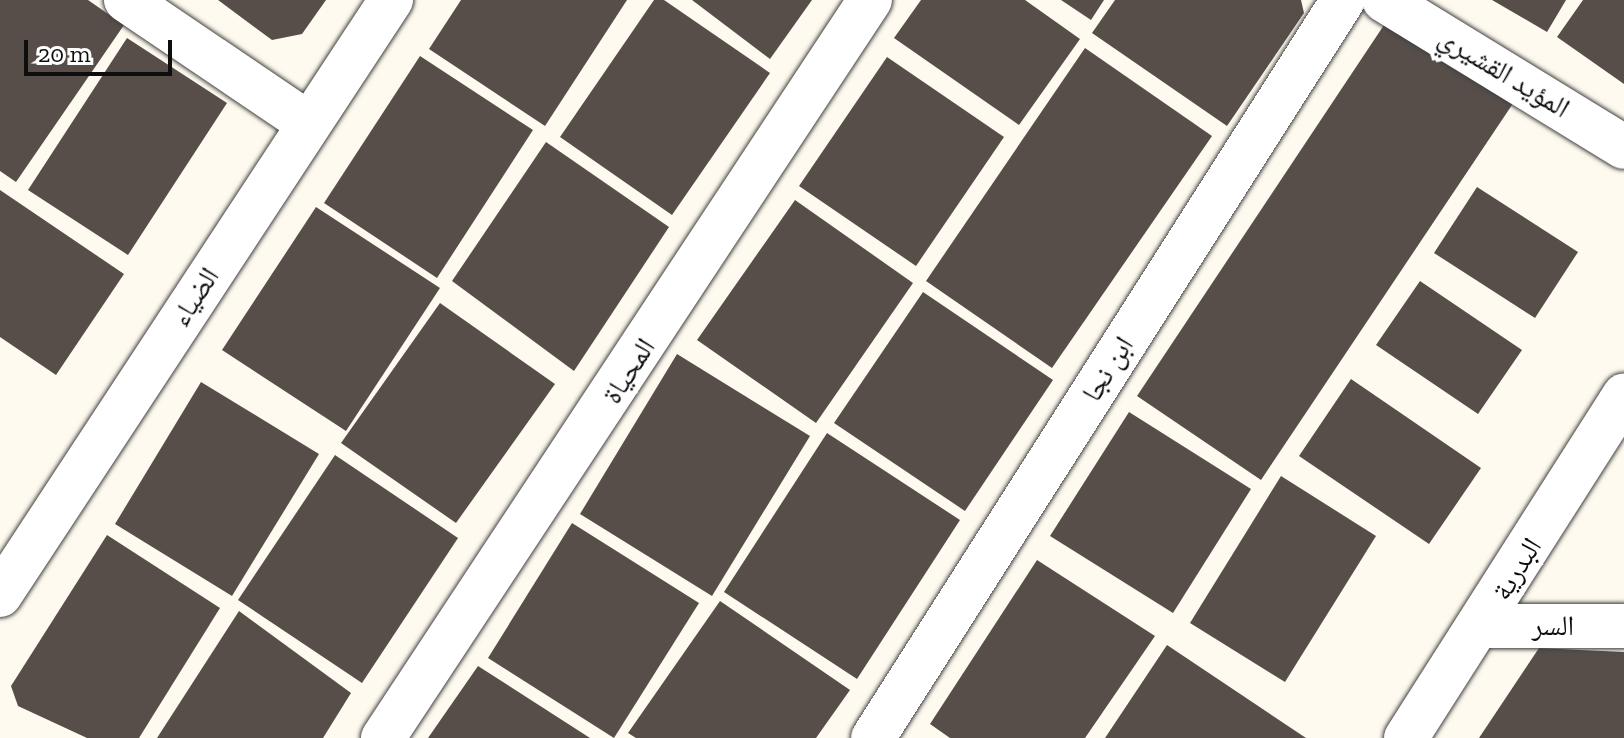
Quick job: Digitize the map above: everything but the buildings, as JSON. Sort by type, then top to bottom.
[{"type":"street","points":[[126,0],[309,124]]},
{"type":"street","name":"الضياء","points":[[0,595],[391,0]]},
{"type":"street","name":"المحياة","points":[[383,738],[870,0]]},
{"type":"street","name":"ابن نجا","points":[[873,738],[1343,0]]},
{"type":"street","name":"المؤيد القشيري","points":[[1384,0],[1624,147]]},
{"type":"street","name":"البدرية","points":[[1406,738],[1481,626],[1624,396]]},
{"type":"street","name":"السر","points":[[1481,626],[1624,626]]}]
